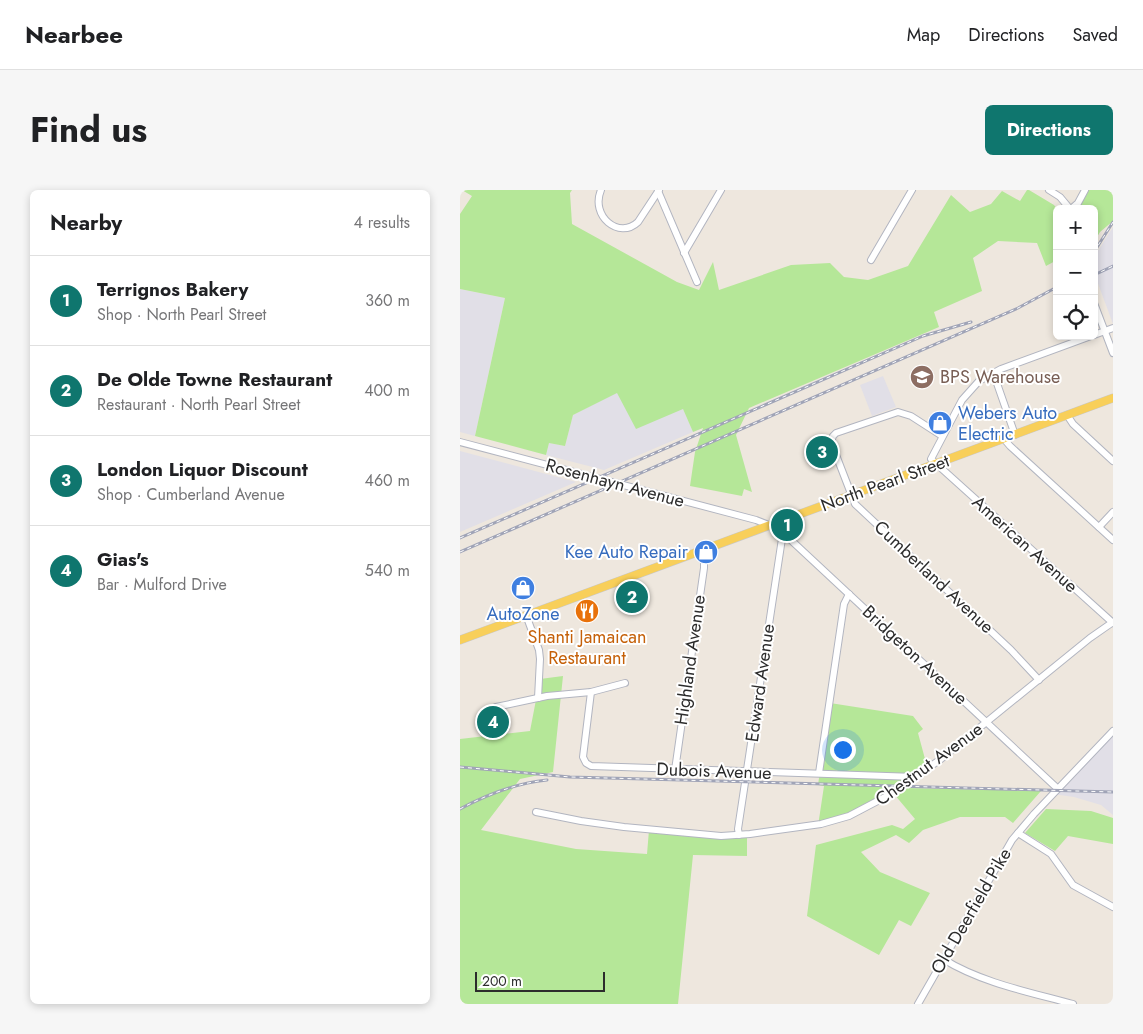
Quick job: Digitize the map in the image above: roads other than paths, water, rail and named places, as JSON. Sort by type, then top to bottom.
[{"type":"main road","name":"North Pearl Street","points":[[460,640],[1113,398]]},
{"type":"street","points":[[601,190],[598,200],[600,211],[608,222],[625,227],[635,224],[641,218],[658,190]]},
{"type":"street","points":[[658,190],[697,282]]},
{"type":"street","points":[[684,253],[721,190]]},
{"type":"street","points":[[871,260],[912,190]]},
{"type":"street","points":[[1049,190],[1060,197],[1067,205]]},
{"type":"street","points":[[1076,205],[1085,190]]},
{"type":"street","points":[[1098,313],[1113,353]]},
{"type":"street","points":[[1098,334],[1113,328]]},
{"type":"street","points":[[937,464],[931,458],[942,436],[968,392],[979,381],[993,372],[1081,340]]},
{"type":"street","points":[[993,372],[1015,435]]},
{"type":"street","name":"Cumberland Avenue","points":[[942,436],[911,416],[898,412],[836,433],[831,439],[855,504],[1012,650],[1039,680]]},
{"type":"street","points":[[1068,415],[1073,424],[1113,461]]},
{"type":"street","points":[[1004,439],[1113,540]]},
{"type":"street","name":"Rosenhayn Avenue","points":[[460,442],[771,525]]},
{"type":"street","name":"American Avenue","points":[[937,464],[1113,622]]},
{"type":"street","points":[[1099,527],[1113,512]]},
{"type":"street","name":"Bridgeton Avenue","points":[[771,525],[783,532],[1058,788]]},
{"type":"street","name":"Edward Avenue","points":[[739,835],[738,829],[783,532]]},
{"type":"street","name":"Highland Avenue","points":[[675,770],[704,568],[704,550]]},
{"type":"street","points":[[819,774],[844,604],[848,594]]},
{"type":"street","points":[[526,616],[539,650],[538,698]]},
{"type":"street","name":"Chestnut Avenue","points":[[536,812],[581,821],[698,835],[739,835],[821,824],[849,816],[882,799],[916,777],[1090,638],[1113,622]]},
{"type":"street","points":[[496,707],[560,694],[591,692],[625,683]]},
{"type":"street","name":"Dubois Avenue","points":[[591,692],[583,757],[586,763],[591,766],[916,777]]},
{"type":"street","name":"Old Deerfield Pike","points":[[918,1004],[1018,833],[1058,788],[1113,732]]},
{"type":"street","points":[[1018,833],[1052,854],[1073,885],[1113,907]]},
{"type":"street","points":[[943,959],[977,977],[1073,1004]]},
{"type":"railway","points":[[1095,250],[1113,222]]},
{"type":"railway","points":[[1098,273],[1113,266]]},
{"type":"railway","points":[[460,552],[1018,308],[1053,289]]},
{"type":"railway","points":[[460,538],[923,336],[971,322]]},
{"type":"railway","points":[[460,767],[570,777],[1113,792]]},
{"type":"railway","points":[[460,809],[502,790],[547,780]]},
{"type":"place","name":"BPS Warehouse","points":[[922,377]]},
{"type":"place","name":"Webers Auto Electric","points":[[940,423]]},
{"type":"place","name":"London Liquor Discount","points":[[822,452]]},
{"type":"place","name":"Terrignos Bakery","points":[[787,525]]},
{"type":"place","name":"Kee Auto Repair","points":[[706,552]]},
{"type":"place","name":"AutoZone","points":[[523,588]]},
{"type":"place","name":"De Olde Towne Restaurant","points":[[632,597]]},
{"type":"place","name":"Shanti Jamaican Restaurant","points":[[587,611]]},
{"type":"place","name":"Gias's","points":[[493,722]]}]
